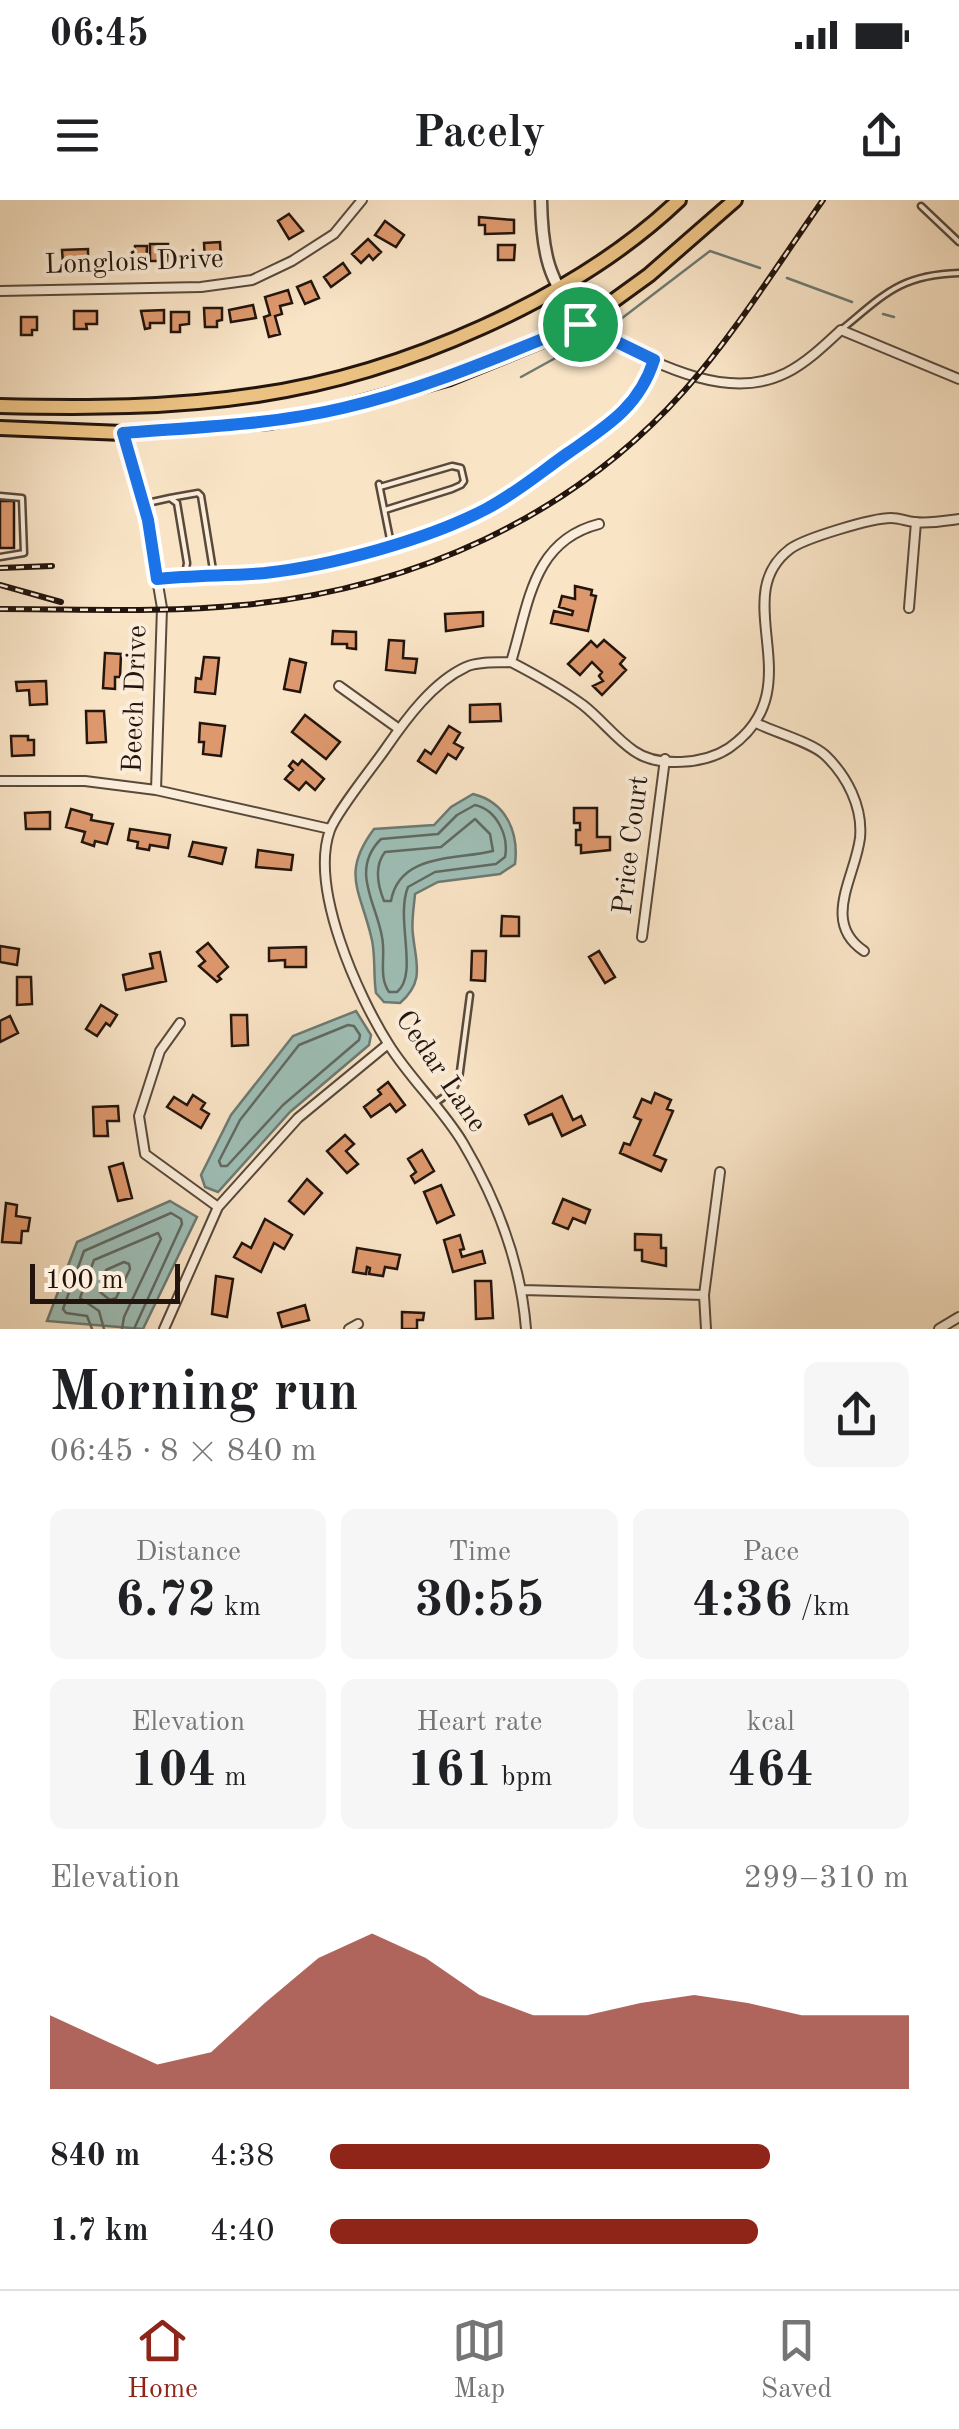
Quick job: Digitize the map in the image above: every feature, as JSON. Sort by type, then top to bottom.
[{"type":"main road","points":[[0,428],[123,433],[270,422],[342,408],[450,378],[580,324],[649,276],[735,200]]},
{"type":"main road","points":[[0,406],[159,406],[259,395],[412,355],[558,290],[672,202]]},
{"type":"street","name":"Longlois Drive","points":[[0,291],[201,287],[252,280],[334,234],[362,200]]},
{"type":"street","points":[[541,200],[542,241],[558,290],[580,324],[654,360],[737,386],[785,374],[842,330],[959,379]]},
{"type":"street","name":"Beech Drive","points":[[123,433],[143,504],[162,626],[156,790]]},
{"type":"street","points":[[0,781],[85,781],[156,790],[330,829],[399,729],[432,693],[467,666],[511,662],[586,708],[638,754],[688,761],[717,756],[756,722],[770,690],[763,618],[765,593],[785,553],[799,543],[876,519],[916,522],[959,518]]},
{"type":"street","points":[[909,608],[916,522]]},
{"type":"street","points":[[511,662],[536,577],[549,554],[576,530],[599,524]]},
{"type":"street","points":[[339,686],[399,729]]},
{"type":"street","points":[[756,722],[822,751],[843,774],[856,803],[860,838],[842,908],[844,930],[864,951]]},
{"type":"street","name":"Price Court","points":[[642,937],[666,760]]},
{"type":"street","name":"Cedar Lane","points":[[330,829],[326,893],[342,948],[388,1044],[462,1141],[497,1211],[523,1290],[526,1329]]},
{"type":"street","points":[[180,1023],[160,1051],[139,1116],[145,1154],[218,1207]]},
{"type":"street","points":[[164,1329],[218,1207],[298,1118],[388,1044]]},
{"type":"street","points":[[706,1329],[704,1295],[720,1172]]},
{"type":"street","points":[[523,1290],[704,1295]]},
{"type":"street","points":[[939,1329],[959,1317]]},
{"type":"lane","points":[[921,206],[959,242]]},
{"type":"lane","points":[[842,330],[896,286],[914,278],[959,272]]},
{"type":"lane","points":[[157,579],[318,565],[482,511],[608,425],[636,400],[654,360]]},
{"type":"lane","points":[[385,510],[452,490],[461,485],[461,468],[452,466],[379,486],[391,544]]},
{"type":"lane","points":[[143,504],[198,493],[201,496],[214,576]]},
{"type":"lane","points":[[0,496],[22,498],[24,553],[0,557]]},
{"type":"lane","points":[[170,498],[177,504],[187,563],[185,576]]},
{"type":"lane","points":[[434,1104],[452,1091],[458,1079],[470,995]]},
{"type":"water","points":[[473,794],[494,804],[508,820],[515,841],[515,864],[500,874],[438,882],[415,894],[412,925],[416,979],[400,1003],[384,1002],[376,993],[373,943],[358,894],[358,858],[374,829],[434,825],[451,807]]},
{"type":"water","points":[[356,1011],[371,1035],[369,1045],[290,1112],[218,1192],[205,1187],[201,1175],[231,1115],[293,1036]]},
{"type":"water","points":[[170,1201],[197,1217],[143,1329],[47,1321],[77,1242]]},
{"type":"building","points":[[289,214],[303,231],[289,239],[278,221]]},
{"type":"building","points":[[479,217],[514,220],[514,233],[485,234]]},
{"type":"building","points":[[385,221],[404,235],[396,247],[375,235]]},
{"type":"building","points":[[368,239],[381,252],[373,260],[369,255],[361,263],[352,254]]},
{"type":"building","points":[[220,242],[221,261],[205,262],[204,243]]},
{"type":"building","points":[[150,244],[168,244],[167,261],[150,261]]},
{"type":"building","points":[[498,245],[515,245],[514,260],[498,260]]},
{"type":"building","points":[[135,246],[147,246],[146,267],[130,266]]},
{"type":"building","points":[[88,249],[88,260],[63,263],[62,250]]},
{"type":"building","points":[[343,263],[350,273],[331,287],[324,277]]},
{"type":"building","points":[[311,281],[319,298],[305,304],[297,287]]},
{"type":"building","points":[[288,290],[292,303],[280,306],[282,314],[275,316],[280,334],[269,337],[264,317],[270,315],[265,297]]},
{"type":"building","points":[[253,305],[256,318],[231,322],[229,310]]},
{"type":"building","points":[[204,308],[222,308],[222,320],[217,321],[217,327],[205,327]]},
{"type":"building","points":[[164,310],[164,323],[150,323],[150,328],[145,329],[141,311]]},
{"type":"building","points":[[74,311],[97,311],[97,324],[74,329]]},
{"type":"building","points":[[171,312],[189,312],[189,324],[180,325],[180,332],[171,332]]},
{"type":"building","points":[[21,317],[37,317],[37,330],[32,330],[32,335],[21,335]]},
{"type":"building","points":[[0,501],[14,501],[14,548],[0,548]]},
{"type":"building","points":[[575,586],[592,590],[591,595],[596,596],[588,631],[551,623],[554,611],[572,615],[573,611],[559,607],[562,596],[575,599]]},
{"type":"building","points":[[483,612],[483,626],[446,631],[445,614]]},
{"type":"building","points":[[333,631],[356,632],[356,649],[347,648],[347,644],[332,644]]},
{"type":"building","points":[[389,640],[404,641],[403,658],[417,659],[415,673],[386,670]]},
{"type":"building","points":[[604,640],[625,658],[620,664],[626,670],[602,695],[593,686],[603,681],[599,676],[602,672],[592,662],[580,675],[568,664],[591,641],[597,647]]},
{"type":"building","points":[[105,653],[121,654],[115,689],[103,688]]},
{"type":"building","points":[[204,657],[219,658],[215,694],[195,692]]},
{"type":"building","points":[[290,659],[306,663],[300,692],[284,689]]},
{"type":"building","points":[[46,681],[47,704],[30,705],[29,690],[17,691],[16,682]]},
{"type":"building","points":[[500,704],[501,721],[470,722],[470,705]]},
{"type":"building","points":[[86,711],[104,711],[106,742],[87,743]]},
{"type":"building","points":[[305,715],[340,742],[326,759],[292,732]]},
{"type":"building","points":[[200,723],[225,726],[221,756],[203,754]]},
{"type":"building","points":[[449,726],[460,733],[454,743],[463,748],[456,759],[448,754],[436,773],[418,761],[425,750],[431,754]]},
{"type":"building","points":[[11,736],[34,740],[34,755],[12,756]]},
{"type":"building","points":[[302,760],[324,779],[315,790],[306,782],[299,790],[285,779],[293,770],[289,766],[293,761],[298,765]]},
{"type":"building","points":[[574,808],[597,808],[597,837],[610,837],[610,850],[581,853],[581,845],[576,845],[580,823],[574,823]]},
{"type":"building","points":[[71,809],[92,815],[91,820],[113,824],[107,844],[95,841],[94,846],[82,842],[85,832],[66,827]]},
{"type":"building","points":[[50,812],[50,829],[26,829],[25,813]]},
{"type":"building","points":[[130,829],[170,835],[168,848],[137,848],[138,842],[128,840]]},
{"type":"building","points":[[193,842],[226,848],[222,864],[189,856]]},
{"type":"building","points":[[258,850],[293,855],[291,870],[256,867]]},
{"type":"building","points":[[502,916],[519,917],[519,936],[501,936]]},
{"type":"building","points":[[208,943],[228,967],[217,982],[199,966],[205,961],[197,952]]},
{"type":"building","points":[[0,946],[19,949],[17,965],[0,962]]},
{"type":"building","points":[[306,947],[306,967],[285,967],[285,960],[269,961],[269,948]]},
{"type":"building","points":[[472,951],[486,951],[485,981],[471,980]]},
{"type":"building","points":[[599,951],[615,977],[605,983],[589,957]]},
{"type":"building","points":[[160,952],[166,981],[126,990],[123,975],[153,968],[150,954]]},
{"type":"building","points":[[17,977],[31,977],[32,1004],[17,1005]]},
{"type":"building","points":[[101,1005],[117,1015],[97,1036],[86,1029]]},
{"type":"building","points":[[231,1015],[247,1015],[248,1045],[232,1046]]},
{"type":"building","points":[[10,1016],[18,1033],[0,1042],[0,1021]]},
{"type":"building","points":[[388,1082],[405,1105],[396,1112],[390,1104],[371,1117],[364,1107],[381,1094],[378,1090]]},
{"type":"building","points":[[655,1093],[671,1100],[667,1109],[673,1111],[654,1155],[666,1160],[661,1171],[620,1153],[624,1143],[630,1145],[641,1120],[634,1117],[642,1099],[651,1103]]},
{"type":"building","points":[[193,1095],[205,1103],[201,1109],[209,1114],[201,1128],[167,1107],[174,1097],[187,1105]]},
{"type":"building","points":[[562,1096],[573,1120],[581,1116],[585,1125],[562,1136],[552,1114],[529,1124],[525,1115]]},
{"type":"building","points":[[118,1106],[119,1121],[107,1121],[108,1136],[94,1136],[93,1107]]},
{"type":"building","points":[[345,1135],[354,1144],[346,1151],[358,1164],[347,1173],[327,1151]]},
{"type":"building","points":[[422,1150],[434,1171],[415,1183],[411,1176],[416,1172],[408,1159]]},
{"type":"building","points":[[123,1163],[132,1198],[118,1201],[109,1167]]},
{"type":"building","points":[[307,1179],[322,1193],[304,1214],[289,1201]]},
{"type":"building","points":[[441,1185],[454,1215],[437,1223],[424,1192]]},
{"type":"building","points":[[563,1199],[590,1210],[585,1223],[573,1218],[568,1229],[553,1223]]},
{"type":"building","points":[[6,1203],[17,1205],[16,1216],[30,1218],[28,1231],[22,1231],[21,1243],[2,1242]]},
{"type":"building","points":[[265,1219],[292,1235],[284,1249],[274,1243],[261,1272],[234,1257],[242,1243],[251,1248]]},
{"type":"building","points":[[635,1234],[661,1235],[666,1266],[642,1261],[642,1250],[635,1250]]},
{"type":"building","points":[[460,1235],[462,1257],[482,1251],[485,1263],[453,1272],[444,1240]]},
{"type":"building","points":[[357,1248],[400,1255],[397,1269],[385,1267],[383,1276],[369,1274],[367,1267],[366,1274],[353,1272]]},
{"type":"building","points":[[216,1276],[233,1279],[227,1317],[212,1314]]},
{"type":"building","points":[[475,1281],[491,1281],[493,1318],[476,1319]]},
{"type":"building","points":[[305,1305],[309,1320],[282,1327],[278,1313]]},
{"type":"building","points":[[402,1312],[424,1313],[423,1320],[417,1320],[417,1329],[402,1329]]},
{"type":"waterway","points":[[617,322],[710,251],[760,268]]},
{"type":"waterway","points":[[787,278],[852,302]]},
{"type":"waterway","points":[[883,314],[894,317]]},
{"type":"waterway","points":[[521,377],[579,345]]},
{"type":"railway","points":[[0,609],[183,609],[243,605],[367,583],[484,540],[591,476],[684,391],[823,200]]},
{"type":"railway","points":[[0,568],[52,566]]},
{"type":"railway","points":[[0,585],[61,602]]},
{"type":"route","points":[[580,324],[654,360],[648,376],[636,400],[608,425],[515,492],[482,511],[432,531],[318,565],[157,579],[148,520],[123,433],[270,422],[342,408],[450,378],[580,324]]}]
